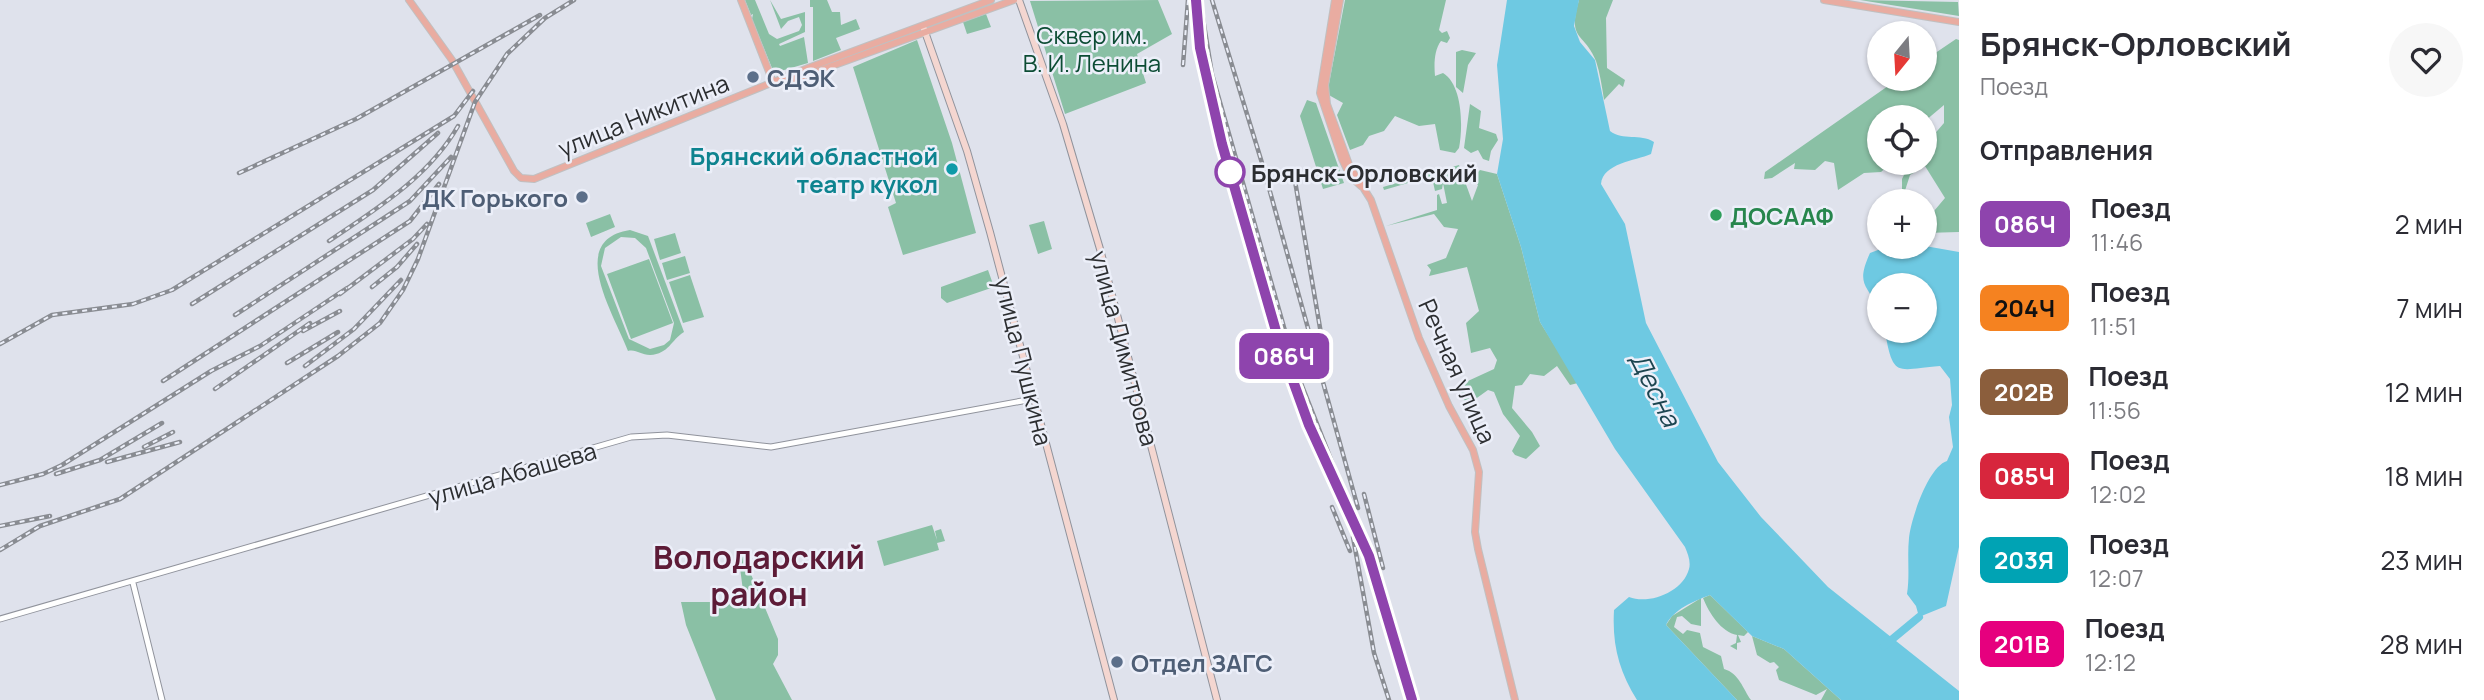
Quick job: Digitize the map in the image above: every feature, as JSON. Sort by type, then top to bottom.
[{"type":"main road","name":"улица Никитина","points":[[409,0],[452,60],[514,171],[525,178],[537,178],[774,82],[923,28],[991,0]]},
{"type":"main road","points":[[741,0],[774,82]]},
{"type":"main road","name":"улица Никитина","points":[[923,28],[1017,0]]},
{"type":"main road","name":"улица Димитрова","points":[[1017,0],[1063,124],[1100,249],[1217,700]]},
{"type":"main road","name":"Речная улица","points":[[1338,0],[1320,93],[1342,159],[1352,180],[1363,187],[1378,217],[1419,338],[1475,457],[1479,472],[1475,532],[1515,700]]},
{"type":"main road","points":[[1824,0],[1959,22]]},
{"type":"main road","name":"улица Пушкина","points":[[923,28],[970,162],[1114,700]]},
{"type":"street","name":"улица Абашева","points":[[0,619],[133,583],[631,437],[667,435],[771,447],[1033,399]]},
{"type":"street","points":[[133,583],[162,700]]},
{"type":"green space","points":[[745,0],[755,0],[769,34],[777,39],[799,31],[802,25],[799,17],[788,21],[781,29],[770,0],[781,19],[805,12],[805,32],[779,44],[780,46],[804,37],[808,63],[774,73],[752,19],[753,14],[751,15]]},
{"type":"green space","points":[[810,0],[827,0],[832,12],[840,12],[841,25],[856,19],[860,29],[836,38],[841,50],[813,61],[813,7],[810,7]]},
{"type":"green space","name":"Сквер им. В. И. Ленина","points":[[1158,0],[1172,34],[1137,54],[1146,83],[1065,114],[1030,1]]},
{"type":"green space","points":[[1345,0],[1446,0],[1439,30],[1442,33],[1447,31],[1450,38],[1447,43],[1441,41],[1437,49],[1435,76],[1443,73],[1450,79],[1458,97],[1461,130],[1459,148],[1455,153],[1440,150],[1435,124],[1419,126],[1395,116],[1384,131],[1369,136],[1363,145],[1350,150],[1337,115],[1343,103],[1327,94]]},
{"type":"green space","points":[[1579,0],[1613,0],[1606,18],[1607,68],[1625,80],[1623,87],[1619,84],[1604,100],[1596,61],[1576,30]]},
{"type":"green space","points":[[1860,0],[1958,2],[1959,16]]},
{"type":"green space","points":[[986,14],[991,27],[967,34],[963,22]]},
{"type":"green space","points":[[1956,39],[1959,40],[1959,232],[1937,233],[1937,207],[1945,198],[1931,175],[1937,175],[1937,131],[1944,123],[1944,105],[1937,111],[1937,105],[1867,105],[1867,173],[1838,190],[1834,163],[1825,161],[1815,170],[1794,169],[1795,163],[1772,178],[1764,179],[1765,172],[1881,91],[1937,91],[1937,52]]},
{"type":"green space","points":[[917,40],[952,143],[976,233],[903,255],[888,207],[896,203],[853,67]]},
{"type":"green space","points":[[1462,50],[1476,53],[1468,65],[1463,93],[1456,87],[1456,52]]},
{"type":"green space","points":[[1307,100],[1316,103],[1344,183],[1323,189],[1300,116]]},
{"type":"green space","points":[[1470,104],[1481,111],[1479,128],[1496,134],[1498,140],[1491,151],[1489,161],[1483,159],[1478,150],[1471,153],[1464,148]]},
{"type":"green space","points":[[1459,165],[1472,201],[1478,185],[1471,179],[1480,170],[1497,174],[1521,247],[1540,322],[1578,383],[1570,385],[1557,366],[1544,376],[1530,374],[1522,385],[1515,386],[1512,408],[1540,446],[1526,459],[1512,451],[1520,436],[1503,414],[1494,392],[1488,390],[1474,400],[1465,401],[1457,386],[1494,369],[1497,360],[1490,348],[1471,353],[1466,323],[1479,311],[1467,267],[1429,276],[1431,270],[1427,265],[1446,258],[1458,229],[1444,227],[1434,214],[1386,226],[1437,210],[1439,194],[1442,204],[1447,203],[1443,183],[1442,189],[1435,191],[1433,182],[1444,179],[1443,174],[1433,180],[1425,178],[1384,190],[1383,187]]},
{"type":"green space","points":[[1904,175],[1910,175],[1906,189],[1902,189]]},
{"type":"green space","points":[[610,214],[615,227],[591,237],[586,223]]},
{"type":"green space","points":[[1044,221],[1052,249],[1038,254],[1029,225]]},
{"type":"green space","points":[[630,230],[648,236],[684,332],[662,352],[650,355],[628,351],[613,318],[600,280],[598,263],[601,248],[611,237]],"holes":[[[621,237],[635,238],[646,248],[674,323],[670,340],[650,349],[629,339],[601,266],[605,248]]]},
{"type":"green space","points":[[675,233],[681,253],[660,260],[654,239]]},
{"type":"green space","points":[[685,256],[690,273],[667,280],[662,263]]},
{"type":"green space","points":[[649,259],[673,323],[631,339],[607,274]]},
{"type":"green space","points":[[988,270],[994,287],[947,303],[941,298],[941,287]]},
{"type":"green space","points":[[690,275],[704,317],[683,323],[669,282]]},
{"type":"green space","points":[[932,525],[937,540],[935,531],[941,529],[945,541],[937,543],[939,550],[884,566],[877,541]]},
{"type":"green space","points":[[743,555],[778,639],[778,655],[773,664],[792,700],[716,700],[686,625],[681,602],[738,602],[744,598],[740,568]]},
{"type":"green space","points":[[1710,595],[1748,632],[1744,636],[1738,635],[1741,642],[1737,643],[1737,650],[1730,646],[1736,643],[1737,635],[1721,626],[1712,616],[1703,598]]},
{"type":"green space","points":[[1701,598],[1701,626],[1691,624],[1682,616],[1677,617],[1674,627],[1683,634],[1687,630],[1700,633],[1703,647],[1721,656],[1724,669],[1737,678],[1751,700],[1737,700],[1666,625],[1672,616]]},
{"type":"green space","points":[[1752,636],[1784,649],[1841,700],[1821,700],[1827,689],[1816,695],[1779,680],[1776,670],[1779,667],[1757,655]]},
{"type":"water","name":"Десна","points":[[1507,0],[1579,0],[1574,26],[1580,42],[1595,60],[1610,131],[1620,136],[1654,142],[1651,154],[1613,167],[1607,171],[1601,184],[1625,224],[1646,323],[1718,462],[1761,517],[1828,587],[1959,691],[1959,700],[1841,700],[1784,649],[1752,636],[1710,595],[1679,610],[1666,625],[1737,700],[1637,700],[1618,657],[1614,635],[1614,610],[1629,597],[1655,598],[1673,590],[1686,577],[1689,561],[1685,547],[1615,449],[1540,322],[1521,247],[1497,174],[1503,139],[1497,65]]},
{"type":"water","points":[[1937,248],[1959,252],[1959,547],[1946,606],[1919,617],[1916,606],[1907,594],[1909,538],[1913,519],[1927,483],[1940,465],[1947,461],[1953,447],[1949,417],[1952,405],[1950,379],[1940,366],[1900,368],[1891,358],[1887,343],[1937,343],[1937,273],[1867,273],[1867,289],[1863,277],[1868,259],[1937,259]]},
{"type":"waterway","points":[[1884,646],[1919,617]]},
{"type":"railway","points":[[0,550],[40,526],[120,499],[338,356],[380,323],[403,290],[418,259],[475,102],[507,54],[545,18],[574,0]]},
{"type":"railway","points":[[1183,65],[1188,0]]},
{"type":"railway","points":[[1200,0],[1212,74],[1297,373],[1369,556],[1412,700]]},
{"type":"railway","points":[[1212,0],[1262,163],[1358,508]]},
{"type":"railway","points":[[239,173],[356,119],[540,15]]},
{"type":"railway","points":[[0,344],[52,315],[133,304],[172,290],[454,116],[473,91]]},
{"type":"railway","points":[[329,241],[383,204],[417,176],[446,144],[458,126]]},
{"type":"railway","points":[[192,304],[373,190],[438,133]]},
{"type":"railway","points":[[235,315],[410,201],[451,157]]},
{"type":"railway","points":[[1295,181],[1326,363]]},
{"type":"railway","points":[[163,381],[410,221],[439,184]]},
{"type":"railway","points":[[340,294],[413,239],[427,224]]},
{"type":"railway","points":[[372,287],[397,267],[417,244]]},
{"type":"railway","points":[[305,366],[354,329],[401,280]]},
{"type":"railway","points":[[0,485],[43,474],[62,465],[211,371],[260,346],[347,288]]},
{"type":"railway","points":[[303,331],[340,311]]},
{"type":"railway","points":[[215,389],[310,323]]},
{"type":"railway","points":[[287,363],[338,332]]},
{"type":"railway","points":[[56,474],[100,460],[162,423]]},
{"type":"railway","points":[[144,447],[173,432]]},
{"type":"railway","points":[[107,462],[180,442]]},
{"type":"railway","points":[[1364,494],[1383,568]]},
{"type":"railway","points":[[1332,507],[1350,551]]},
{"type":"railway","points":[[0,526],[50,516]]},
{"type":"railway","points":[[1353,537],[1374,653],[1389,700]]},
{"type":"train","name":"086Ч","points":[[1196,0],[1200,48],[1222,144],[1280,345],[1309,425],[1348,503],[1369,556],[1412,700]]},
{"type":"place","name":"СДЭК","points":[[753,77]]},
{"type":"place","name":"Брянский областной театр кукол","points":[[952,169]]},
{"type":"place","name":"Брянск-Орловский","points":[[1230,172]]},
{"type":"place","name":"ДК Горького","points":[[582,197]]},
{"type":"place","name":"ДОСААФ","points":[[1716,215]]},
{"type":"place","name":"Отдел ЗАГС","points":[[1117,662]]},
{"type":"district","name":"Володарский район","points":[[759,576]]}]
